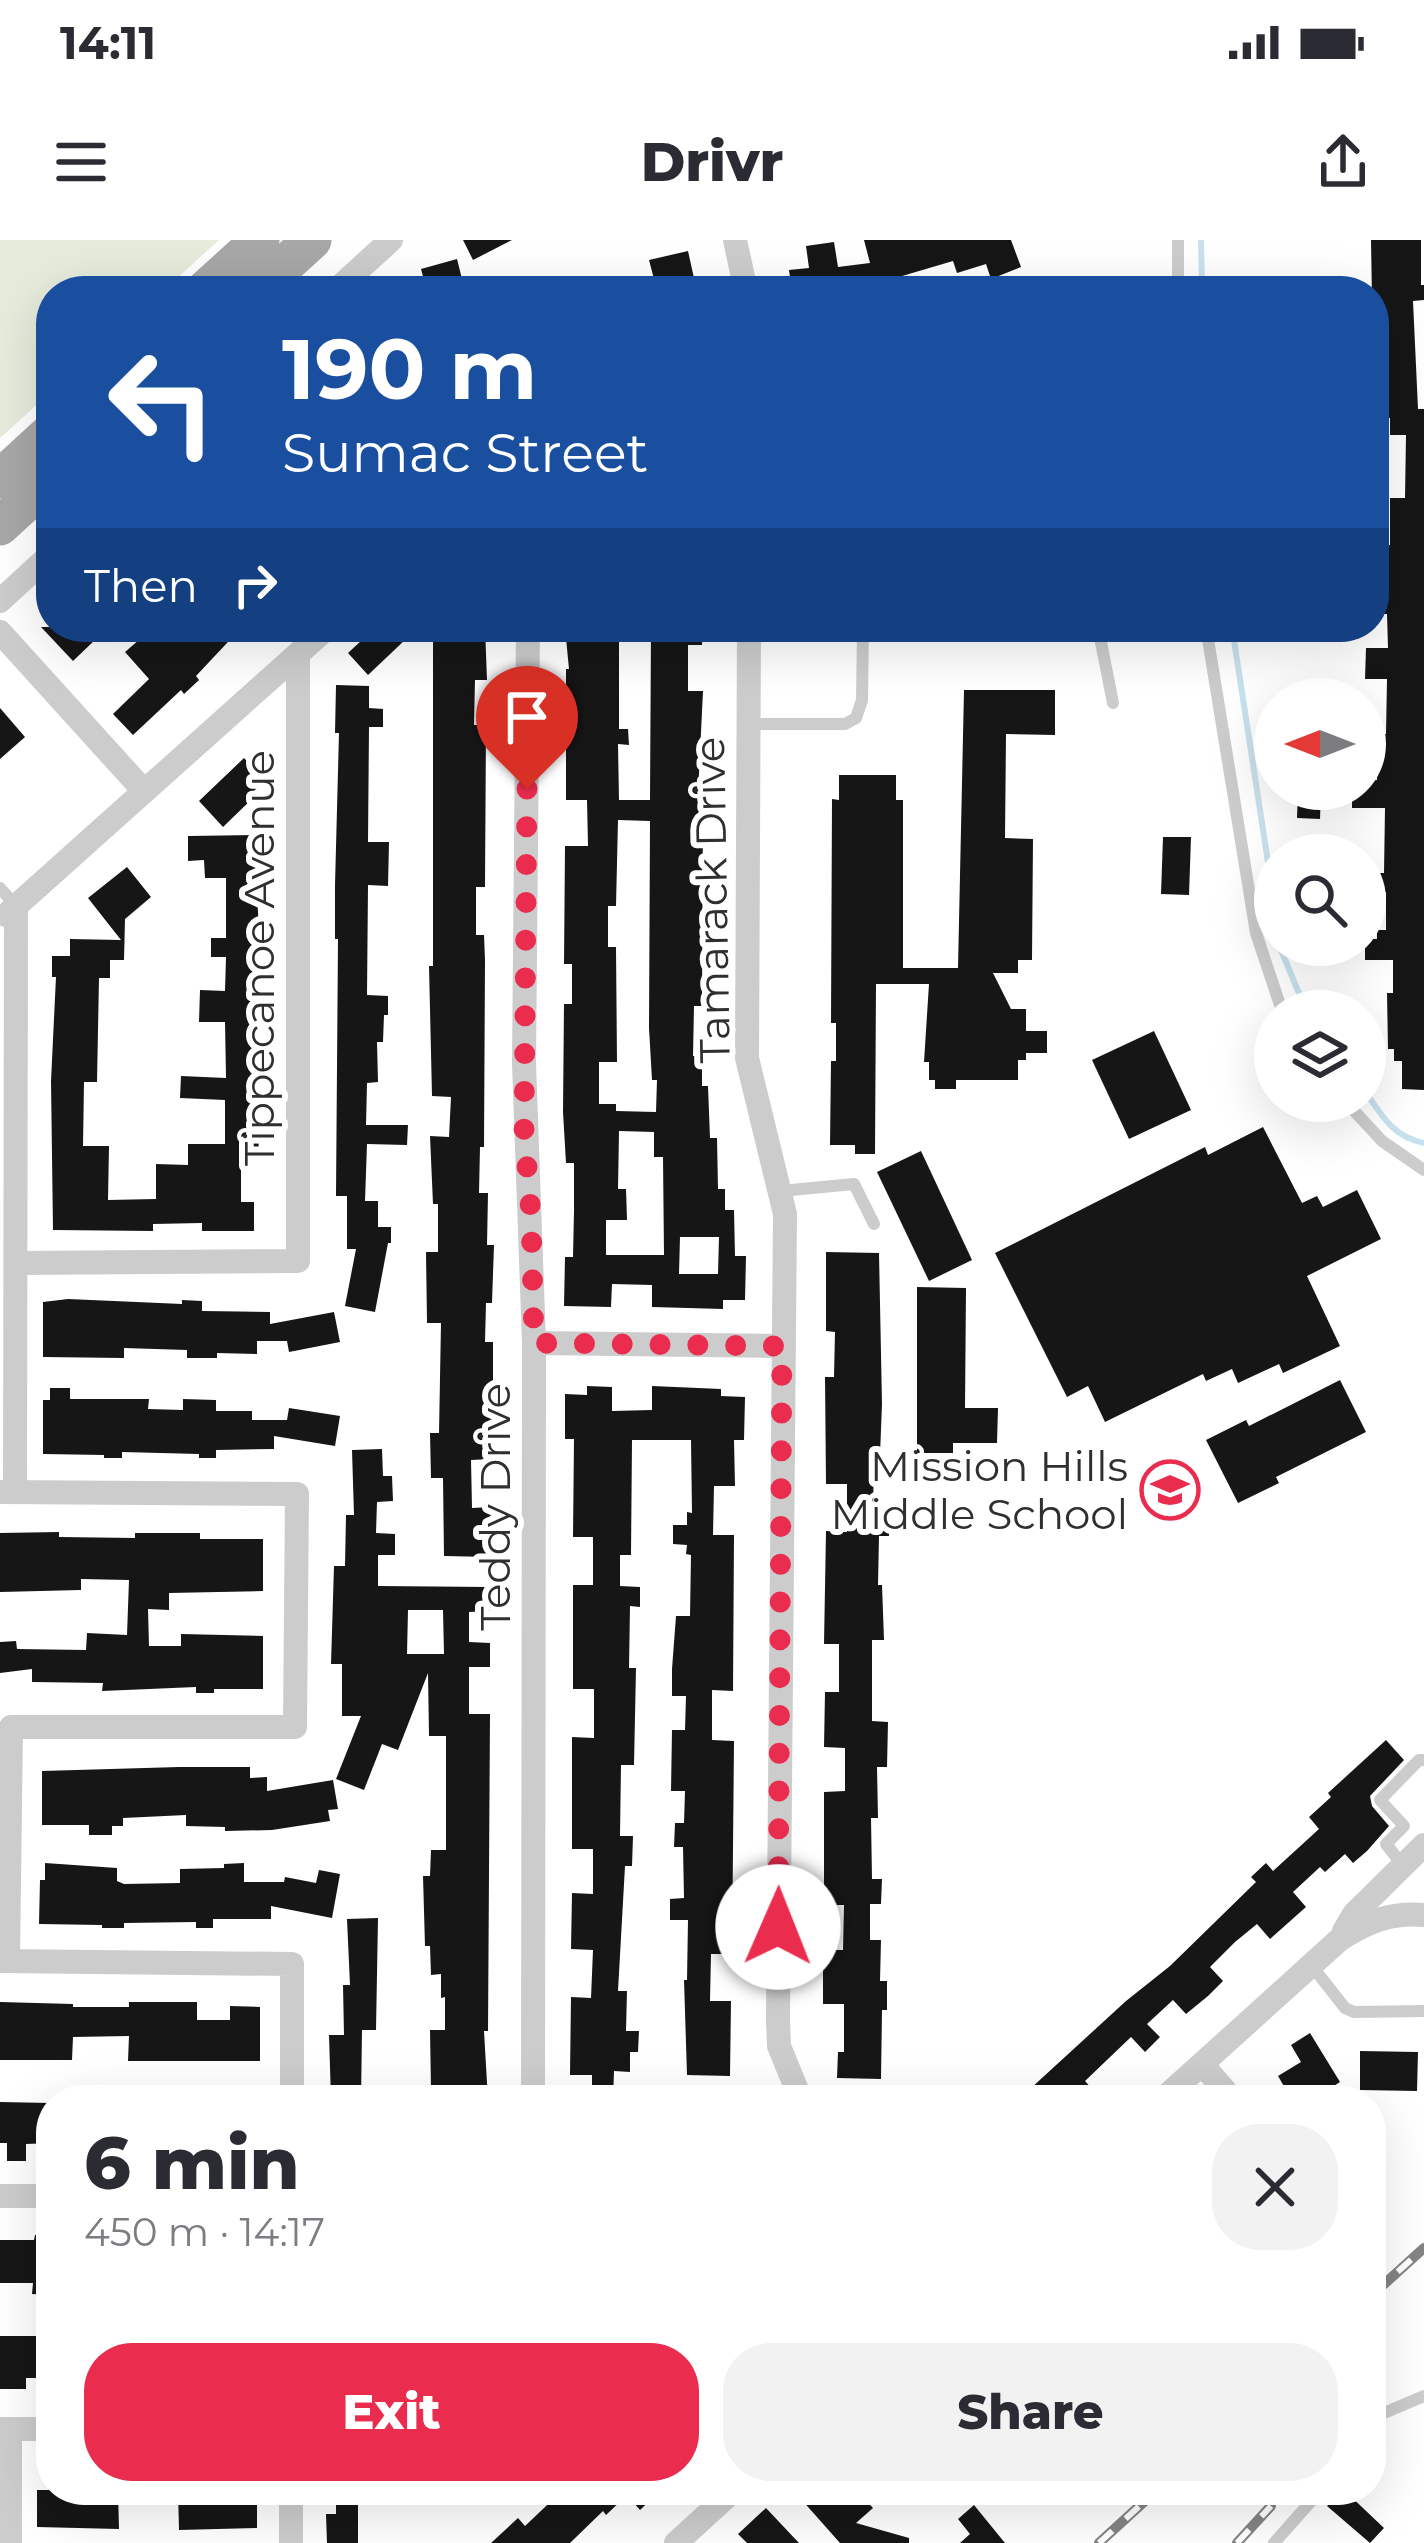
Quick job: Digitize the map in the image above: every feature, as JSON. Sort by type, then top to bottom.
[{"type":"main road","points":[[272,276],[312,240]]},
{"type":"main road","points":[[220,276],[255,242]]},
{"type":"main road","points":[[0,479],[36,446]]},
{"type":"main road","points":[[0,526],[36,493]]},
{"type":"street","points":[[351,276],[391,240]]},
{"type":"street","points":[[735,240],[743,276]]},
{"type":"street","points":[[0,601],[36,568]]},
{"type":"street","points":[[0,632],[144,791]]},
{"type":"street","points":[[292,2085],[292,1964],[4,1961],[11,1727],[295,1727],[297,1494],[8,1492],[16,1263],[5,904],[144,791],[312,642]]},
{"type":"street","name":"Teddy Drive","points":[[528,642],[524,1108],[534,1343],[533,2085]]},
{"type":"street","name":"Tamarack Drive","points":[[749,642],[747,1058],[785,1214],[778,2020],[782,2059],[794,2085]]},
{"type":"street","name":"Tippecanoe Avenue","points":[[16,1263],[298,1261],[298,655]]},
{"type":"street","points":[[534,1343],[782,1346]]},
{"type":"street","points":[[1339,1940],[1354,1913],[1424,1846]]},
{"type":"street","points":[[1179,2085],[1339,1940],[1366,1922],[1424,1915]]},
{"type":"street","points":[[1202,2064],[1220,2085]]},
{"type":"street","points":[[0,2196],[36,2196]]},
{"type":"street","points":[[10,2543],[5,2429],[36,2429]]},
{"type":"street","points":[[291,2505],[291,2543]]},
{"type":"street","points":[[676,2543],[718,2505]]},
{"type":"lane","points":[[1178,240],[1178,276]]},
{"type":"lane","points":[[749,724],[845,724],[856,718],[862,700],[863,642]]},
{"type":"lane","points":[[1101,642],[1113,703]]},
{"type":"lane","points":[[1208,642],[1256,933],[1275,990]]},
{"type":"lane","points":[[1364,1122],[1382,1142],[1424,1170]]},
{"type":"lane","points":[[779,1191],[854,1184],[874,1225]]},
{"type":"lane","points":[[1404,1867],[1386,1844],[1405,1826],[1380,1800],[1424,1760]]},
{"type":"lane","points":[[1311,1965],[1345,2008],[1354,2012],[1424,2011]]},
{"type":"lane","points":[[1386,2412],[1424,2396]]},
{"type":"lane","points":[[1274,2543],[1308,2505]]},
{"type":"green space","points":[[0,240],[219,240],[179,276],[36,276],[36,406],[0,438]]},
{"type":"building","points":[[463,240],[512,240],[473,260]]},
{"type":"building","points":[[864,240],[1011,240],[1021,267],[998,276],[990,276],[986,264],[957,273],[953,261],[902,276],[790,276],[789,270],[809,268],[806,246],[834,242],[838,267],[870,263]]},
{"type":"building","points":[[1371,240],[1421,240],[1424,300],[1413,301],[1418,409],[1424,409],[1424,1090],[1402,1089],[1402,1061],[1394,1061],[1394,1049],[1388,1049],[1387,993],[1393,993],[1393,960],[1386,960],[1387,679],[1365,678],[1366,648],[1388,648],[1390,498],[1405,498],[1406,435],[1390,435],[1389,276],[1372,276]]},
{"type":"building","points":[[688,251],[694,276],[653,276],[649,260]]},
{"type":"building","points":[[457,259],[461,276],[423,276],[421,269]]},
{"type":"building","points":[[55,642],[93,642],[73,661]]},
{"type":"building","points":[[137,642],[228,642],[196,676],[199,680],[184,694],[181,690],[133,735],[113,714],[149,679],[125,652]]},
{"type":"building","points":[[360,642],[403,642],[368,675],[348,653]]},
{"type":"building","points":[[433,642],[486,642],[487,680],[475,680],[474,725],[486,725],[485,887],[476,887],[476,935],[484,935],[485,960],[484,1147],[480,1147],[479,1193],[488,1193],[487,1245],[494,1245],[485,1342],[493,1342],[493,1407],[492,1459],[471,1460],[472,1508],[491,1507],[490,1557],[444,1556],[443,1478],[431,1478],[430,1433],[439,1433],[441,1323],[427,1323],[426,1252],[438,1252],[430,1136],[449,1137],[451,1097],[432,1096],[429,966],[433,966]]},
{"type":"building","points":[[566,642],[619,642],[619,729],[628,729],[629,745],[618,744],[619,800],[650,800],[651,642],[702,642],[688,645],[688,691],[703,691],[698,794],[703,794],[702,1006],[694,1006],[693,1056],[702,1056],[710,1138],[717,1138],[718,1189],[725,1189],[725,1210],[734,1210],[735,1256],[746,1256],[745,1300],[723,1300],[723,1309],[652,1307],[652,1285],[612,1284],[611,1307],[564,1306],[565,1257],[573,1257],[574,1211],[574,1163],[566,1163],[563,1112],[564,1004],[572,1004],[572,964],[564,964],[565,846],[588,846],[587,800],[566,800]],"holes":[[[618,820],[650,821],[649,1028],[652,1080],[657,1080],[656,1112],[616,1111],[616,1104],[599,1104],[599,1062],[617,1062],[616,947],[608,947],[608,906],[616,906]],[[619,1131],[654,1132],[654,1157],[663,1157],[664,1255],[606,1255],[606,1220],[627,1220],[626,1189],[618,1189]],[[680,1237],[719,1237],[718,1274],[679,1274]]]},
{"type":"building","points":[[336,685],[369,686],[369,708],[383,709],[383,727],[369,727],[368,842],[389,842],[388,886],[368,885],[367,995],[388,996],[388,1015],[384,1015],[383,1042],[377,1042],[378,1082],[367,1083],[366,1125],[408,1125],[407,1145],[367,1144],[365,1201],[378,1201],[378,1227],[391,1227],[375,1312],[345,1306],[356,1249],[347,1249],[347,1196],[336,1196]]},
{"type":"building","points":[[964,690],[1055,690],[1055,735],[1006,734],[1005,838],[1033,839],[1032,960],[1018,960],[1018,973],[993,973],[1011,1009],[1026,1009],[1026,1031],[1047,1031],[1047,1053],[1026,1053],[1026,1060],[1018,1060],[1018,1080],[956,1080],[956,1089],[935,1089],[935,1080],[929,1080],[929,1062],[924,1062],[929,984],[876,984],[875,1154],[855,1154],[855,1145],[830,1145],[831,1061],[836,1061],[836,1023],[831,1023],[832,799],[839,800],[839,775],[896,775],[896,800],[903,800],[903,968],[958,968]]},
{"type":"building","points":[[0,708],[25,737],[0,759]]},
{"type":"building","points":[[244,758],[265,780],[223,827],[199,801]]},
{"type":"building","points":[[1297,810],[1320,810],[1320,819],[1297,818]]},
{"type":"building","points":[[260,835],[261,852],[255,852],[259,1160],[241,1160],[241,1202],[254,1202],[254,1231],[202,1231],[202,1223],[153,1224],[153,1231],[53,1230],[51,1081],[56,977],[52,977],[52,956],[70,956],[70,939],[121,940],[88,898],[127,867],[151,897],[125,919],[124,960],[110,960],[110,978],[99,978],[97,1082],[84,1082],[83,1146],[109,1146],[108,1200],[156,1199],[156,1164],[188,1165],[188,1144],[225,1144],[225,1100],[180,1098],[181,1076],[226,1078],[225,1022],[199,1022],[200,990],[225,991],[226,957],[211,957],[211,938],[226,938],[226,878],[205,878],[204,860],[188,861],[188,836]]},
{"type":"building","points":[[1163,837],[1191,837],[1189,895],[1161,894]]},
{"type":"building","points":[[1154,1031],[1191,1110],[1129,1139],[1092,1060]]},
{"type":"building","points":[[1263,1127],[1302,1203],[1317,1196],[1323,1207],[1357,1190],[1381,1239],[1307,1276],[1340,1346],[1283,1373],[1279,1364],[1238,1383],[1232,1369],[1206,1381],[1203,1374],[1105,1422],[1088,1386],[1067,1397],[995,1253],[1205,1147],[1208,1155]]},
{"type":"building","points":[[921,1151],[972,1260],[929,1281],[877,1172]]},
{"type":"building","points":[[826,1252],[879,1253],[882,1404],[880,1455],[874,1455],[873,1514],[889,1514],[889,1536],[879,1536],[884,1640],[872,1640],[872,1721],[888,1722],[887,1767],[877,1767],[878,1818],[871,1818],[872,1879],[882,1879],[881,1904],[870,1904],[870,1940],[881,1940],[880,1981],[887,1981],[881,2079],[837,2078],[838,2052],[844,2052],[844,2004],[823,2004],[823,1950],[843,1950],[844,1905],[824,1905],[824,1792],[845,1791],[845,1748],[824,1747],[825,1692],[839,1692],[839,1644],[824,1644],[826,1531],[847,1532],[847,1484],[826,1484],[825,1377],[834,1377],[835,1332],[826,1331]]},
{"type":"building","points":[[917,1287],[966,1288],[965,1408],[998,1408],[997,1443],[953,1443],[953,1453],[917,1453]]},
{"type":"building","points":[[202,1301],[202,1311],[270,1312],[270,1324],[334,1312],[340,1342],[289,1352],[287,1341],[257,1341],[257,1354],[217,1353],[217,1358],[187,1358],[187,1350],[124,1348],[124,1358],[43,1357],[43,1302]]},
{"type":"building","points":[[1340,1380],[1366,1432],[1276,1477],[1279,1483],[1238,1503],[1206,1440],[1246,1420],[1249,1426]]},
{"type":"building","points":[[587,1386],[612,1387],[612,1411],[652,1410],[652,1386],[721,1389],[721,1396],[745,1397],[744,1440],[734,1440],[735,1486],[714,1486],[713,1535],[734,1535],[733,1691],[712,1690],[712,1740],[734,1741],[732,1954],[711,1954],[710,2001],[731,2001],[730,2076],[687,2075],[684,1980],[688,1920],[670,1920],[670,1899],[684,1898],[683,1847],[674,1847],[675,1823],[684,1823],[685,1791],[671,1791],[672,1730],[685,1730],[686,1696],[672,1696],[672,1669],[676,1616],[690,1616],[691,1555],[686,1554],[687,1545],[673,1544],[673,1525],[687,1525],[687,1512],[692,1513],[691,1440],[632,1440],[631,1555],[620,1555],[620,1586],[640,1587],[640,1607],[630,1606],[629,1668],[636,1668],[634,1765],[621,1765],[620,1836],[633,1836],[632,1866],[625,1866],[618,1991],[627,1991],[626,2031],[639,2031],[638,2052],[630,2052],[630,2072],[614,2071],[614,2085],[592,2085],[592,2075],[570,2075],[571,1997],[591,1998],[593,1950],[571,1949],[572,1893],[593,1894],[593,1849],[572,1849],[572,1737],[594,1738],[594,1689],[573,1689],[573,1585],[593,1585],[593,1537],[573,1537],[574,1439],[565,1439],[565,1394],[587,1395]]},
{"type":"building","points":[[50,1388],[70,1388],[70,1399],[149,1399],[148,1409],[183,1410],[183,1399],[216,1400],[216,1411],[252,1411],[252,1420],[287,1420],[289,1408],[340,1416],[335,1446],[274,1436],[274,1449],[216,1450],[216,1458],[122,1452],[122,1458],[43,1454],[43,1400],[50,1400]]},
{"type":"building","points":[[382,1449],[383,1476],[392,1476],[393,1501],[377,1502],[376,1533],[395,1534],[395,1555],[378,1555],[378,1586],[490,1587],[490,1611],[469,1612],[469,1642],[490,1643],[490,1667],[469,1667],[469,1714],[490,1714],[487,2085],[431,2085],[430,2030],[445,2030],[445,1997],[441,1998],[441,1974],[431,1975],[430,1946],[425,1946],[423,1876],[430,1876],[431,1850],[446,1850],[446,1736],[429,1736],[428,1673],[398,1750],[382,1744],[364,1790],[336,1779],[361,1716],[342,1716],[342,1664],[331,1664],[334,1566],[345,1566],[346,1515],[354,1515],[352,1450]],"holes":[[[408,1610],[443,1610],[444,1654],[407,1654]]]},
{"type":"building","points":[[59,1532],[59,1537],[200,1533],[200,1539],[263,1539],[263,1591],[169,1593],[169,1610],[148,1609],[149,1646],[181,1646],[181,1634],[263,1636],[263,1689],[102,1691],[103,1683],[32,1682],[32,1669],[0,1673],[0,1642],[16,1641],[17,1649],[86,1650],[87,1633],[127,1635],[129,1580],[81,1579],[81,1590],[0,1592],[0,1533]]},
{"type":"building","points":[[1386,1740],[1404,1760],[1370,1796],[1372,1806],[1389,1826],[1367,1851],[1353,1863],[1345,1854],[1325,1872],[1320,1867],[1293,1892],[1306,1907],[1270,1939],[1257,1924],[1235,1942],[1210,1967],[1223,1981],[1208,1996],[1186,2014],[1173,2000],[1147,2024],[1160,2037],[1145,2052],[1131,2037],[1085,2081],[1089,2085],[1034,2085],[1170,1966],[1256,1882],[1251,1877],[1266,1863],[1273,1871],[1319,1829],[1309,1817],[1331,1797],[1328,1793]]},
{"type":"building","points":[[250,1767],[250,1778],[267,1777],[267,1791],[333,1780],[338,1809],[328,1810],[330,1821],[272,1830],[186,1826],[186,1815],[123,1818],[123,1826],[112,1826],[112,1835],[89,1835],[89,1825],[42,1825],[42,1771]]},
{"type":"building","points":[[45,1863],[117,1868],[117,1881],[124,1884],[180,1883],[180,1869],[244,1863],[244,1882],[284,1882],[285,1877],[316,1883],[319,1870],[340,1874],[332,1918],[271,1906],[271,1919],[213,1919],[213,1928],[196,1928],[196,1922],[102,1928],[39,1924]]},
{"type":"building","points":[[378,1918],[376,2030],[362,2030],[361,2085],[331,2085],[329,2035],[344,2035],[343,1985],[350,1985],[347,1919]]},
{"type":"building","points":[[0,2002],[129,2007],[129,2002],[197,2002],[197,2020],[230,2020],[230,2006],[260,2007],[260,2061],[128,2061],[129,2036],[73,2037],[72,2060],[0,2060]]},
{"type":"building","points":[[1310,2033],[1340,2082],[1283,2085],[1278,2076],[1301,2062],[1291,2045]]},
{"type":"building","points":[[1360,2051],[1418,2052],[1417,2091],[1360,2085]]},
{"type":"building","points":[[0,2102],[36,2103],[36,2144],[26,2144],[26,2161],[7,2161],[7,2143],[0,2143]]},
{"type":"building","points":[[36,2235],[36,2294],[32,2294],[33,2283],[0,2283],[0,2240],[34,2240]]},
{"type":"building","points":[[0,2336],[36,2336],[36,2378],[26,2378],[26,2389],[0,2389]]},
{"type":"building","points":[[37,2505],[118,2505],[119,2529],[37,2527]]},
{"type":"building","points":[[178,2505],[257,2505],[257,2528],[179,2530]]},
{"type":"building","points":[[336,2505],[358,2505],[358,2543],[327,2543],[326,2514],[336,2514]]},
{"type":"building","points":[[547,2505],[616,2505],[606,2515],[603,2511],[570,2543],[491,2543],[518,2518],[525,2526]]},
{"type":"building","points":[[806,2505],[870,2505],[873,2508],[856,2523],[909,2538],[909,2543],[840,2543]]},
{"type":"building","points":[[974,2505],[1005,2543],[960,2543],[970,2534],[958,2519]]},
{"type":"building","points":[[1360,2505],[1384,2528],[1370,2543],[1327,2506]]},
{"type":"building","points":[[766,2508],[799,2543],[747,2543],[738,2534]]},
{"type":"waterway","points":[[1201,240],[1202,276]]},
{"type":"waterway","points":[[1234,642],[1264,834]]},
{"type":"waterway","points":[[1288,966],[1298,990]]},
{"type":"waterway","points":[[1386,1120],[1396,1131],[1424,1143]]},
{"type":"railway","points":[[1386,2282],[1424,2248]]},
{"type":"railway","points":[[1099,2543],[1141,2505]]},
{"type":"railway","points":[[1237,2543],[1271,2506]]},
{"type":"place","name":"Mission Hills Middle School","points":[[1170,1490]]},
{"type":"route","points":[[527,789],[524,1131],[534,1343],[782,1346],[778,1927]]}]
